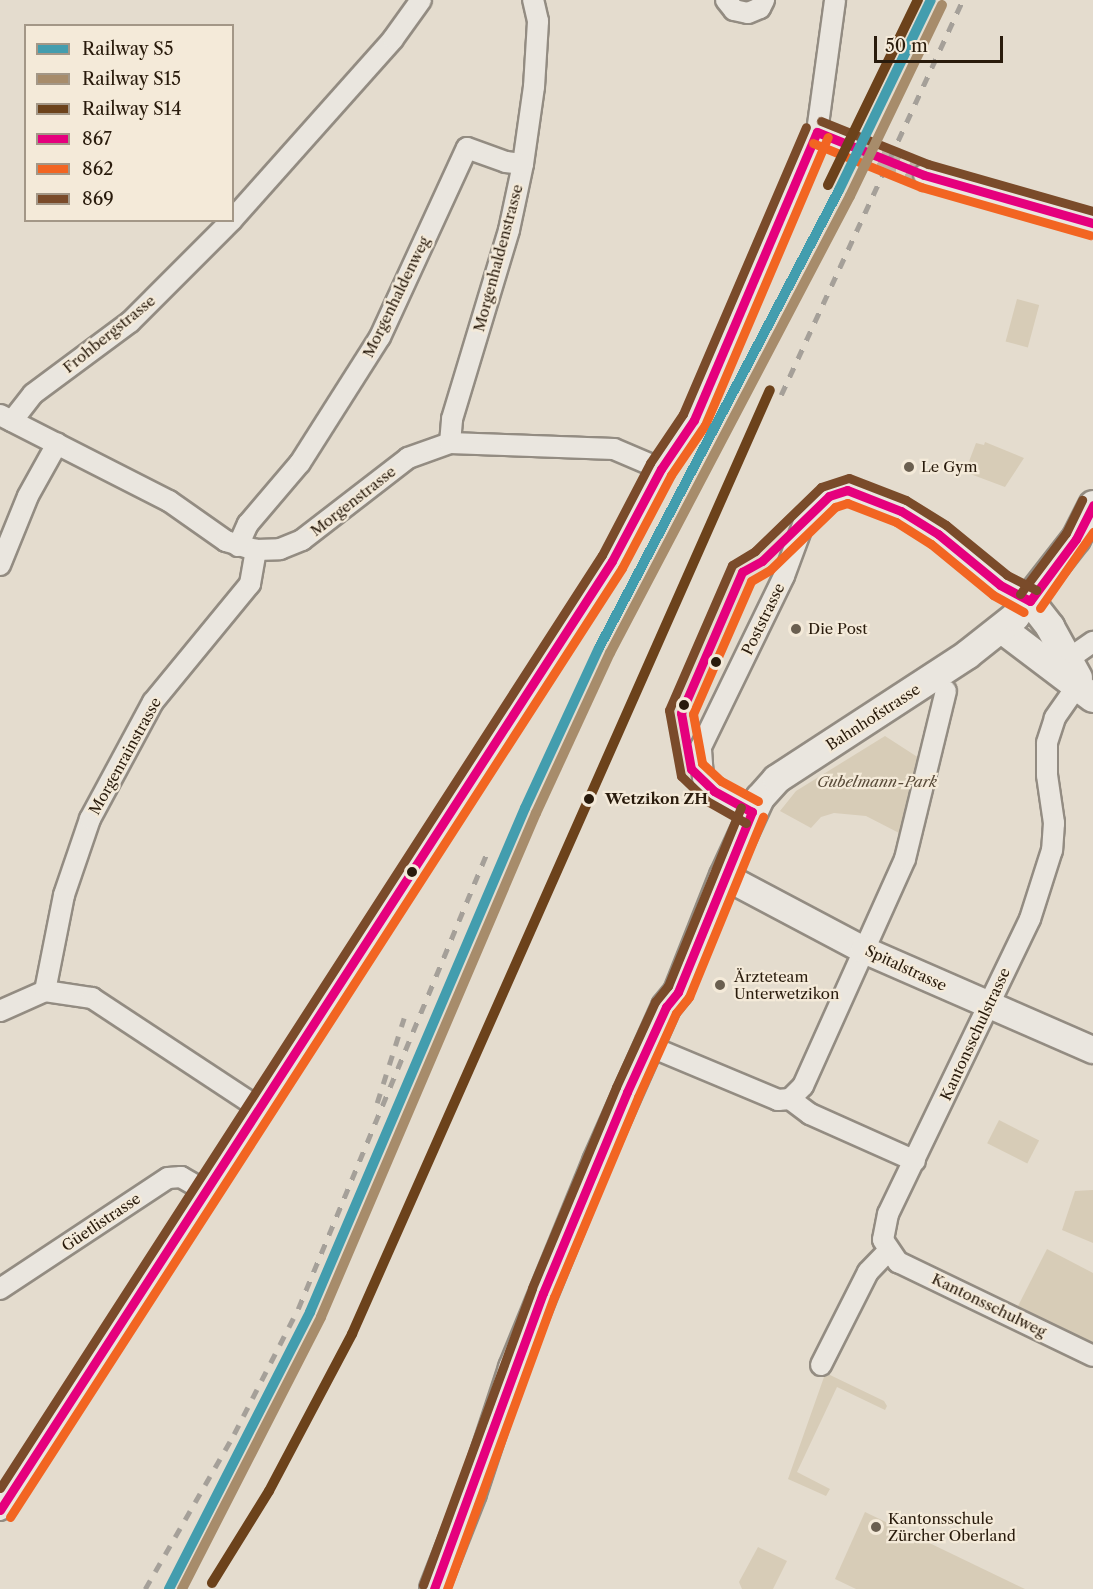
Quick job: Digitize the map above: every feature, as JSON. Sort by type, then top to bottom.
[{"type":"main road","name":"Bahnhofstrasse","points":[[678,992],[752,812],[777,779],[1002,629],[1030,601],[1076,539],[1093,506]]},
{"type":"main road","points":[[1030,601],[1046,620],[1085,693]]},
{"type":"main road","points":[[1002,629],[1085,693]]},
{"type":"main road","points":[[440,1589],[470,1533],[530,1362],[606,1174],[678,1014],[678,992]]},
{"type":"main road","points":[[434,1589],[548,1282],[627,1092],[666,1007],[678,992]]},
{"type":"street","name":"Frohbergstrasse","points":[[234,218],[393,39],[421,0]]},
{"type":"street","name":"Morgenhaldenstrasse","points":[[450,443],[452,418],[509,230],[523,164],[538,21],[533,0]]},
{"type":"street","points":[[726,0],[734,10],[748,13],[760,8],[765,0]]},
{"type":"street","points":[[0,1510],[612,561],[661,469],[694,420],[817,132],[835,0]]},
{"type":"street","points":[[817,132],[852,146]]},
{"type":"street","name":"Morgenhaldenweg","points":[[247,548],[248,524],[300,463],[380,337],[467,148],[506,162],[523,164]]},
{"type":"street","points":[[924,175],[1093,223]]},
{"type":"street","name":"Frohbergstrasse","points":[[6,418],[33,394],[146,307],[230,222]]},
{"type":"street","points":[[6,418],[169,501],[247,548]]},
{"type":"street","name":"Morgenstrasse","points":[[247,548],[280,549],[302,540],[408,458],[450,443],[614,449],[661,469]]},
{"type":"street","points":[[0,565],[28,496],[57,444]]},
{"type":"street","name":"Poststrasse","points":[[752,812],[709,784],[702,770],[701,747],[784,576],[804,522],[829,496],[847,490],[901,511],[938,534],[1000,585],[1030,601]]},
{"type":"street","name":"Morgenrainstrasse","points":[[45,991],[64,895],[90,819],[153,702],[246,590],[254,576],[247,548]]},
{"type":"street","points":[[1067,660],[1093,642]]},
{"type":"street","points":[[662,1051],[712,1075],[778,1100],[790,1099],[803,1086],[905,859],[946,691]]},
{"type":"street","name":"Kantonsschulstrasse","points":[[889,1250],[883,1229],[1030,919],[1052,850],[1054,824],[1047,775],[1047,743],[1055,718],[1085,693]]},
{"type":"street","name":"Spitalstrasse","points":[[724,876],[864,950],[1093,1050]]},
{"type":"street","points":[[0,1011],[45,991],[77,993],[108,1007],[259,1108]]},
{"type":"street","points":[[790,1099],[810,1114],[915,1161]]},
{"type":"street","name":"Güetlistrasse","points":[[0,1289],[168,1178],[182,1177],[205,1191]]},
{"type":"street","points":[[821,1365],[868,1272],[889,1250]]},
{"type":"street","name":"Kantonsschulweg","points":[[889,1250],[898,1262],[1093,1356]]},
{"type":"green space","points":[[1017,299],[1039,305],[1028,347],[1006,342]]},
{"type":"green space","points":[[985,442],[1024,458],[1005,487],[965,472],[976,443],[984,445]]},
{"type":"green space","name":"Gubelmann-Park","points":[[885,736],[919,758],[903,835],[866,816],[834,813],[821,817],[811,828],[780,811],[796,791]]},
{"type":"green space","points":[[999,1120],[1039,1140],[1027,1164],[987,1143]]},
{"type":"green space","points":[[1093,1190],[1093,1243],[1062,1230],[1075,1191]]},
{"type":"green space","points":[[1047,1249],[1093,1273],[1093,1344],[1018,1306]]},
{"type":"green space","points":[[830,1375],[884,1401],[887,1406],[885,1410],[837,1387],[797,1472],[830,1489],[826,1496],[788,1479],[824,1377]]},
{"type":"green space","points":[[865,1512],[1025,1589],[856,1589],[835,1579]]},
{"type":"green space","points":[[758,1547],[787,1561],[773,1589],[742,1589],[739,1582]]},
{"type":"tunnel","points":[[852,146],[924,175]]},
{"type":"railway","points":[[781,395],[963,0]]},
{"type":"railway","points":[[145,1589],[234,1434],[298,1309],[489,848]]},
{"type":"railway","points":[[377,1103],[404,1018]]},
{"type":"rail line","name":"S14","points":[[828,185],[918,0]]},
{"type":"rail line","name":"S5","points":[[169,1589],[310,1312],[525,808],[599,648],[839,190],[931,0]]},
{"type":"rail line","name":"S15","points":[[182,1589],[321,1317],[536,813],[610,653],[850,196],[942,5]]},
{"type":"rail line","name":"S14","points":[[212,1583],[269,1491],[352,1334],[770,390]]},
{"type":"transit line","name":"869","points":[[821,121],[928,164],[1093,211]]},
{"type":"transit line","name":"869","points":[[0,1488],[602,555],[650,463],[683,414],[806,127]]},
{"type":"transit line","name":"867","points":[[817,132],[924,175],[1093,223]]},
{"type":"transit line","name":"867","points":[[0,1510],[612,561],[661,469],[694,420],[817,132]]},
{"type":"transit line","name":"862","points":[[10,1517],[622,568],[671,475],[705,425],[828,137]]},
{"type":"transit line","name":"862","points":[[813,143],[921,187],[1090,235]]},
{"type":"transit line","name":"869","points":[[746,823],[707,801],[681,776],[669,710],[732,565],[755,551],[821,487],[849,478],[906,500],[946,525],[1007,575],[1036,590]]},
{"type":"transit line","name":"867","points":[[752,812],[714,791],[691,769],[681,713],[742,572],[762,561],[829,496],[847,490],[901,511],[938,534],[1000,585],[1030,601]]},
{"type":"transit line","name":"869","points":[[1020,594],[1066,533],[1082,500]]},
{"type":"transit line","name":"862","points":[[758,801],[721,781],[702,763],[693,714],[751,581],[770,570],[835,507],[847,503],[896,522],[931,544],[993,595],[1024,612]]},
{"type":"transit line","name":"867","points":[[1030,601],[1076,539],[1093,505]]},
{"type":"transit line","name":"862","points":[[1040,608],[1093,532]]},
{"type":"transit line","name":"869","points":[[423,1585],[532,1288],[616,1087],[655,1002],[668,986],[741,807]]},
{"type":"transit line","name":"867","points":[[434,1589],[543,1293],[627,1092],[666,1007],[678,992],[752,812]]},
{"type":"transit line","name":"862","points":[[447,1589],[554,1297],[638,1097],[676,1013],[689,997],[763,817]]},
{"type":"place","name":"Le Gym","points":[[909,467]]},
{"type":"place","name":"Die Post","points":[[796,629]]},
{"type":"place","name":"Wetzikon ZH","points":[[589,799]]},
{"type":"place","name":"Ärzteteam Unterwetzikon","points":[[720,985]]},
{"type":"place","name":"Kantonsschule Zürcher Oberland","points":[[876,1527]]}]
